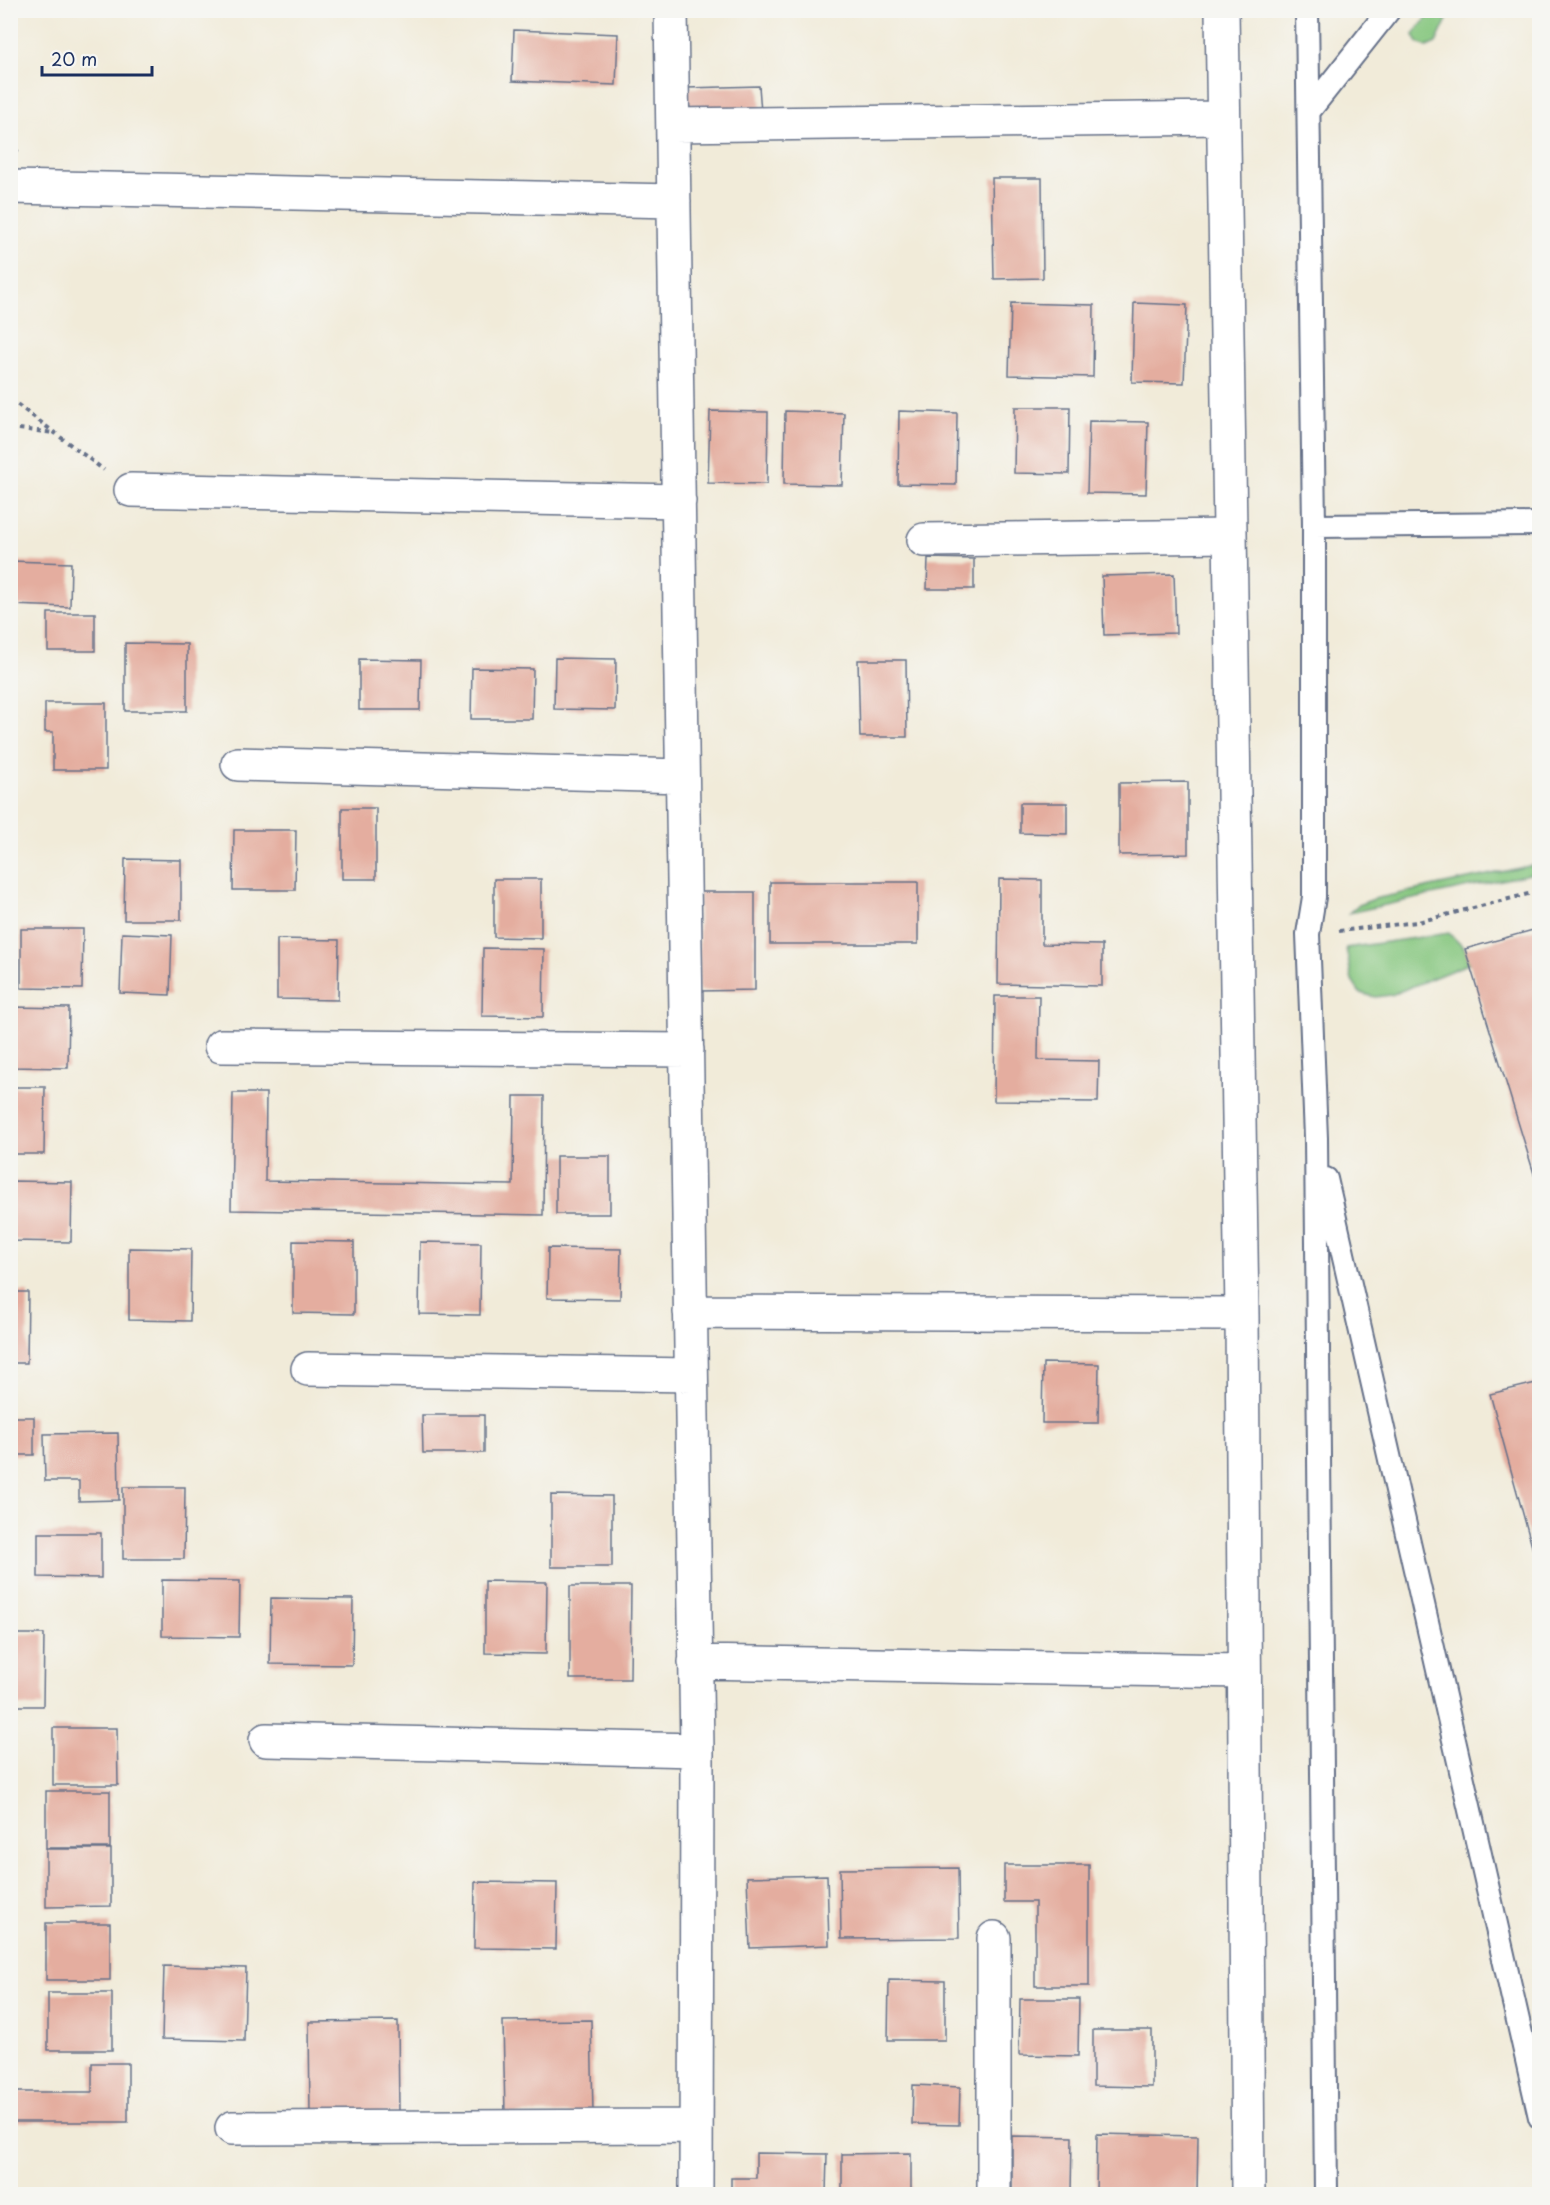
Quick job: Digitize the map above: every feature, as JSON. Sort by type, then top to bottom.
[{"type":"street","points":[[671,10],[697,1750],[696,2194]]},
{"type":"street","points":[[1222,10],[1242,1314],[1248,2194]]},
{"type":"street","points":[[673,125],[1223,118]]},
{"type":"street","points":[[10,187],[674,201]]},
{"type":"street","points":[[131,490],[679,501]]},
{"type":"street","points":[[924,540],[1230,536]]},
{"type":"street","points":[[238,764],[682,776]]},
{"type":"street","points":[[220,1046],[687,1050]]},
{"type":"street","points":[[690,1312],[1242,1314]]},
{"type":"street","points":[[308,1369],[691,1375]]},
{"type":"street","points":[[695,1662],[1244,1671]]},
{"type":"street","points":[[266,1740],[697,1750]]},
{"type":"street","points":[[994,1938],[994,2194]]},
{"type":"street","points":[[232,2128],[695,2126]]},
{"type":"lane","points":[[1307,10],[1314,526],[1314,897],[1308,934],[1316,1138],[1326,2194]]},
{"type":"lane","points":[[1310,111],[1389,10]]},
{"type":"lane","points":[[1314,526],[1539,524]]},
{"type":"lane","points":[[1316,1138],[1539,2117]]},
{"type":"path","points":[[10,399],[131,490]]},
{"type":"path","points":[[10,428],[55,433]]},
{"type":"path","points":[[1308,934],[1418,922],[1539,891]]},
{"type":"green space","points":[[1433,11],[1451,11],[1436,43],[1427,47],[1418,43],[1414,35]]},
{"type":"green space","points":[[1539,864],[1539,872],[1349,913],[1358,905],[1374,899]]},
{"type":"green space","points":[[1449,933],[1465,949],[1470,963],[1391,995],[1375,997],[1360,993],[1352,981],[1346,948]]},
{"type":"building","points":[[514,30],[618,34],[616,85],[512,81]]},
{"type":"building","points":[[759,86],[761,112],[689,114],[687,88]]},
{"type":"building","points":[[992,178],[1042,178],[1043,278],[994,279]]},
{"type":"building","points":[[1011,303],[1094,305],[1093,377],[1009,375]]},
{"type":"building","points":[[1134,303],[1187,305],[1184,383],[1132,382]]},
{"type":"building","points":[[1015,407],[1070,407],[1069,474],[1014,473]]},
{"type":"building","points":[[710,411],[768,412],[767,484],[708,483]]},
{"type":"building","points":[[785,411],[844,413],[842,485],[784,484]]},
{"type":"building","points":[[899,411],[957,413],[956,485],[898,484]]},
{"type":"building","points":[[1089,421],[1148,422],[1146,494],[1087,493]]},
{"type":"building","points":[[928,558],[974,559],[974,589],[927,589]]},
{"type":"building","points":[[10,561],[71,563],[70,607],[10,605]]},
{"type":"building","points":[[1174,574],[1176,633],[1104,635],[1102,576]]},
{"type":"building","points":[[48,613],[95,613],[95,651],[48,651]]},
{"type":"building","points":[[125,643],[187,644],[187,711],[125,711]]},
{"type":"building","points":[[555,658],[616,659],[615,710],[554,709]]},
{"type":"building","points":[[359,659],[421,660],[420,710],[359,710]]},
{"type":"building","points":[[858,660],[906,660],[907,737],[860,737]]},
{"type":"building","points":[[472,668],[533,669],[532,719],[471,719]]},
{"type":"building","points":[[45,703],[106,703],[106,770],[53,770],[53,732],[45,732]]},
{"type":"building","points":[[1188,782],[1188,854],[1119,855],[1119,783]]},
{"type":"building","points":[[1020,803],[1067,803],[1067,834],[1020,833]]},
{"type":"building","points":[[342,808],[376,808],[376,879],[342,879]]},
{"type":"building","points":[[234,830],[296,830],[295,890],[233,890]]},
{"type":"building","points":[[125,859],[181,860],[181,920],[124,920]]},
{"type":"building","points":[[494,879],[541,879],[541,938],[494,937]]},
{"type":"building","points":[[999,879],[1042,880],[1042,944],[1102,945],[1102,986],[998,984]]},
{"type":"building","points":[[770,882],[918,882],[918,944],[770,944]]},
{"type":"building","points":[[699,892],[755,892],[755,990],[699,991]]},
{"type":"building","points":[[1540,928],[1540,1190],[1539,1190],[1465,949]]},
{"type":"building","points":[[21,929],[83,929],[82,989],[21,988]]},
{"type":"building","points":[[122,933],[172,935],[170,995],[120,993]]},
{"type":"building","points":[[277,939],[339,940],[338,1000],[277,999]]},
{"type":"building","points":[[483,948],[544,949],[543,1017],[482,1016]]},
{"type":"building","points":[[995,996],[1039,996],[1038,1060],[1099,1061],[1098,1102],[994,1101]]},
{"type":"building","points":[[10,1007],[69,1008],[68,1068],[10,1067]]},
{"type":"building","points":[[10,1087],[45,1087],[44,1154],[10,1154]]},
{"type":"building","points":[[233,1093],[266,1093],[265,1181],[513,1185],[514,1096],[544,1096],[543,1215],[231,1210]]},
{"type":"building","points":[[556,1156],[610,1156],[610,1214],[556,1214]]},
{"type":"building","points":[[10,1181],[72,1182],[71,1242],[10,1241]]},
{"type":"building","points":[[293,1241],[354,1242],[354,1314],[293,1313]]},
{"type":"building","points":[[420,1242],[481,1243],[480,1315],[419,1314]]},
{"type":"building","points":[[129,1248],[191,1249],[190,1321],[129,1320]]},
{"type":"building","points":[[548,1248],[621,1249],[620,1299],[547,1298]]},
{"type":"building","points":[[10,1292],[28,1292],[27,1363],[10,1363]]},
{"type":"building","points":[[1043,1363],[1099,1364],[1098,1423],[1042,1423]]},
{"type":"building","points":[[1540,1382],[1540,1572],[1539,1572],[1490,1394]]},
{"type":"building","points":[[422,1415],[484,1415],[484,1453],[423,1453]]},
{"type":"building","points":[[10,1417],[34,1417],[34,1455],[10,1455]]},
{"type":"building","points":[[118,1433],[119,1500],[79,1501],[79,1481],[45,1481],[44,1434]]},
{"type":"building","points":[[123,1487],[185,1487],[184,1559],[123,1559]]},
{"type":"building","points":[[551,1495],[612,1496],[612,1567],[551,1567]]},
{"type":"building","points":[[38,1533],[101,1533],[101,1578],[38,1577]]},
{"type":"building","points":[[162,1580],[240,1581],[239,1637],[162,1636]]},
{"type":"building","points":[[485,1581],[547,1582],[546,1654],[485,1653]]},
{"type":"building","points":[[570,1586],[631,1586],[630,1679],[570,1679]]},
{"type":"building","points":[[271,1598],[353,1599],[352,1665],[270,1664]]},
{"type":"building","points":[[10,1634],[44,1634],[43,1706],[10,1706]]},
{"type":"building","points":[[53,1728],[117,1728],[118,1785],[53,1785]]},
{"type":"building","points":[[46,1791],[110,1791],[110,1848],[46,1848]]},
{"type":"building","points":[[46,1849],[111,1849],[111,1906],[46,1907]]},
{"type":"building","points":[[1004,1865],[1089,1865],[1089,1986],[1035,1986],[1035,1902],[1004,1902]]},
{"type":"building","points":[[958,1868],[959,1938],[841,1939],[840,1869]]},
{"type":"building","points":[[827,1875],[829,1945],[750,1948],[747,1877]]},
{"type":"building","points":[[475,1882],[557,1883],[556,1949],[474,1948]]},
{"type":"building","points":[[46,1923],[110,1923],[110,1980],[46,1980]]},
{"type":"building","points":[[164,1966],[246,1968],[244,2041],[162,2039]]},
{"type":"building","points":[[889,1980],[945,1981],[945,2040],[888,2040]]},
{"type":"building","points":[[48,1993],[112,1993],[112,2050],[48,2050]]},
{"type":"building","points":[[1020,1999],[1079,1999],[1078,2056],[1019,2055]]},
{"type":"building","points":[[591,2020],[593,2113],[505,2114],[503,2021]]},
{"type":"building","points":[[398,2021],[399,2113],[310,2115],[309,2022]]},
{"type":"building","points":[[1093,2030],[1152,2030],[1152,2087],[1093,2086]]},
{"type":"building","points":[[92,2063],[128,2063],[128,2122],[10,2122],[10,2092],[92,2092]]},
{"type":"building","points":[[913,2085],[960,2087],[959,2125],[912,2124]]},
{"type":"building","points":[[1097,2134],[1198,2136],[1197,2194],[1096,2194]]},
{"type":"building","points":[[1012,2136],[1072,2137],[1071,2193],[1012,2192]]},
{"type":"building","points":[[756,2153],[827,2154],[826,2194],[731,2194],[731,2178],[756,2178]]},
{"type":"building","points":[[911,2153],[911,2194],[842,2194],[842,2154]]}]
